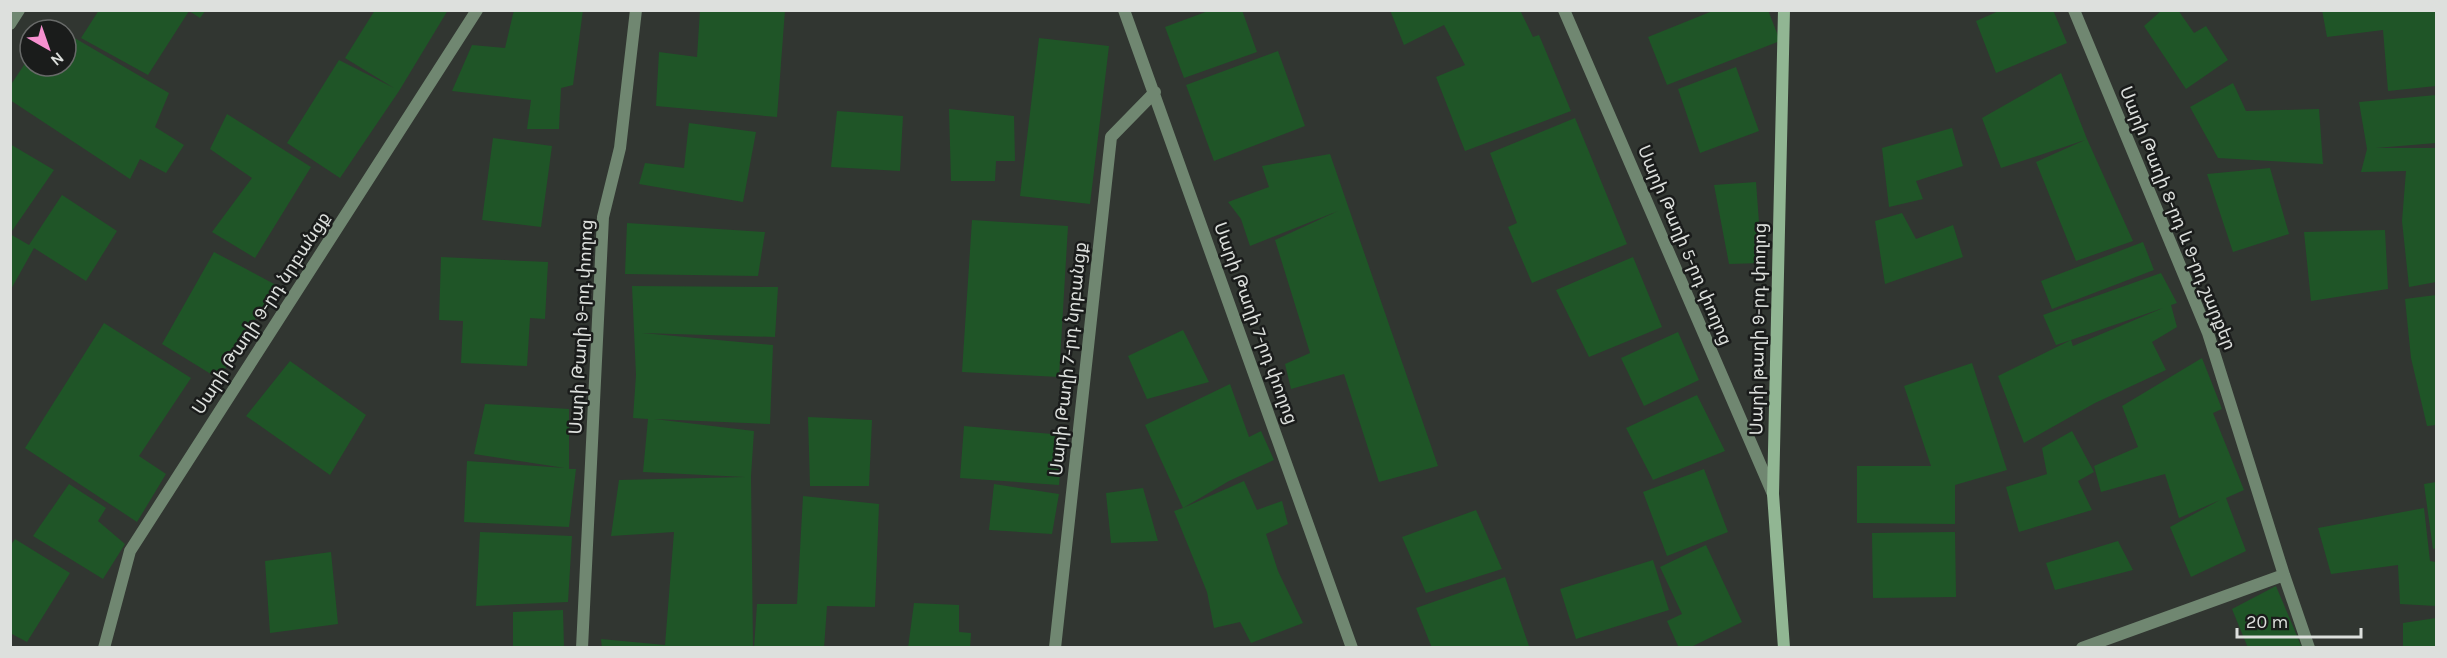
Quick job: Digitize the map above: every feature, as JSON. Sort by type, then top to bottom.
[{"type":"street","points":[[10,24],[20,10]]},
{"type":"street","name":"Սարի Թաղի 9-րդ նրբանցք","points":[[104,648],[130,551],[477,10]]},
{"type":"street","name":"Սարի Թաղի 9-րդ փողոց","points":[[582,648],[603,217],[620,148],[636,10]]},
{"type":"street","name":"Սարի Թաղի 7-րդ փողոց","points":[[1124,10],[1352,648]]},
{"type":"street","name":"Սարի Թաղի 5-րդ փողոց","points":[[1564,10],[1773,494]]},
{"type":"street","name":"Սարի թաղի 9-րդ փողոց","points":[[1784,10],[1773,494],[1784,648]]},
{"type":"street","name":"Սարի Թաղի 8-րդ և 9-րդ շարքեր","points":[[2073,10],[2208,333],[2309,648]]},
{"type":"street","name":"Սարի Թաղի 7-րդ նրբանցք","points":[[1055,648],[1111,137],[1155,92]]},
{"type":"street","points":[[2082,648],[2284,575]]},
{"type":"building","points":[[99,10],[206,10],[200,18],[189,11],[148,75],[81,38]]},
{"type":"building","points":[[375,10],[448,10],[399,91],[340,178],[287,143],[339,60],[394,88],[345,58]]},
{"type":"building","points":[[514,10],[583,10],[573,85],[561,88],[559,129],[527,129],[531,100],[452,91],[472,45],[505,48]]},
{"type":"building","points":[[700,10],[785,10],[777,117],[656,106],[659,52],[697,57]]},
{"type":"building","points":[[1211,10],[1242,10],[1257,52],[1184,78],[1165,27]]},
{"type":"building","points":[[1390,10],[1520,10],[1533,37],[1539,35],[1571,111],[1465,151],[1436,77],[1465,65],[1444,25],[1404,45]]},
{"type":"building","points":[[1715,10],[1768,10],[1780,41],[1667,85],[1648,37]]},
{"type":"building","points":[[2001,10],[2053,10],[2067,43],[1996,73],[1976,21]]},
{"type":"building","points":[[2162,10],[2178,10],[2194,33],[2206,26],[2228,60],[2186,89],[2144,26]]},
{"type":"building","points":[[2322,10],[2436,10],[2436,86],[2388,91],[2383,30],[2327,37]]},
{"type":"building","points":[[1039,38],[1109,46],[1090,204],[1020,196]]},
{"type":"building","points":[[78,40],[169,93],[155,127],[184,145],[166,173],[140,159],[130,179],[10,100],[10,86],[18,74],[18,78],[78,78]]},
{"type":"building","points":[[1278,51],[1305,126],[1214,161],[1186,85]]},
{"type":"building","points":[[1736,67],[1759,131],[1700,153],[1678,89]]},
{"type":"building","points":[[2061,73],[2087,139],[2133,241],[2076,261],[2036,162],[2085,140],[2001,168],[1982,118]]},
{"type":"building","points":[[2233,83],[2246,111],[2319,109],[2323,164],[2218,158],[2190,107]]},
{"type":"building","points":[[2436,95],[2436,143],[2376,148],[2436,148],[2436,282],[2409,287],[2402,221],[2406,171],[2361,172],[2367,149],[2359,102]]},
{"type":"building","points":[[949,109],[1014,116],[1015,161],[996,161],[995,181],[951,181]]},
{"type":"building","points":[[837,111],[903,116],[900,171],[831,167]]},
{"type":"building","points":[[227,114],[311,167],[255,258],[212,232],[252,178],[210,149]]},
{"type":"building","points":[[1575,118],[1627,244],[1532,283],[1508,227],[1517,223],[1490,153]]},
{"type":"building","points":[[689,123],[756,132],[743,202],[639,184],[645,163],[684,168]]},
{"type":"building","points":[[1952,128],[1963,166],[1916,181],[1923,199],[1889,207],[1882,148]]},
{"type":"building","points":[[493,138],[552,146],[541,227],[482,220]]},
{"type":"building","points":[[10,144],[54,170],[12,231],[10,230]]},
{"type":"building","points":[[1330,154],[1438,466],[1379,482],[1344,374],[1291,389],[1285,364],[1310,353],[1275,240],[1338,211],[1250,246],[1241,219],[1228,202],[1269,187],[1262,166]]},
{"type":"building","points":[[2270,168],[2289,234],[2233,252],[2207,174]]},
{"type":"building","points":[[1756,182],[1762,263],[1729,264],[1714,185]]},
{"type":"building","points":[[62,195],[117,231],[86,281],[34,248],[10,291],[10,234],[29,245]]},
{"type":"building","points":[[1902,213],[1916,239],[1953,225],[1963,257],[1885,284],[1875,221]]},
{"type":"building","points":[[972,220],[1068,226],[1059,377],[962,372]]},
{"type":"building","points":[[627,223],[765,232],[758,276],[625,274]]},
{"type":"building","points":[[2385,230],[2388,289],[2311,301],[2304,232]]},
{"type":"building","points":[[2143,242],[2154,270],[2052,309],[2041,281]]},
{"type":"building","points":[[214,252],[276,285],[219,379],[162,344]]},
{"type":"building","points":[[441,257],[548,262],[545,319],[530,318],[527,366],[461,363],[463,321],[439,320]]},
{"type":"building","points":[[1633,257],[1662,327],[1589,357],[1556,290]]},
{"type":"building","points":[[2161,273],[2177,303],[2171,305],[2177,327],[2152,342],[2166,370],[2095,403],[2024,443],[1998,376],[2071,340],[2056,345],[2043,315]],"holes":[[[2163,308],[2073,346],[2071,340]]]},
{"type":"building","points":[[632,286],[778,287],[775,337],[642,333],[773,345],[770,424],[654,419],[754,431],[751,476],[753,648],[602,648],[601,639],[665,645],[674,532],[611,536],[619,480],[745,477],[643,472],[648,419],[633,418],[636,375]]},
{"type":"building","points":[[2436,295],[2436,425],[2427,426],[2411,358],[2405,299]]},
{"type":"building","points":[[104,323],[191,378],[139,456],[166,474],[137,522],[25,448]]},
{"type":"building","points":[[1183,330],[1209,382],[1147,399],[1128,356]]},
{"type":"building","points":[[1678,332],[1699,380],[1644,406],[1621,358]]},
{"type":"building","points":[[2202,358],[2222,409],[2213,413],[2244,490],[2226,498],[2246,551],[2191,577],[2170,527],[2220,500],[2179,518],[2165,474],[2101,492],[2094,466],[2138,447],[2122,406]]},
{"type":"building","points":[[290,361],[366,415],[330,475],[246,416]]},
{"type":"building","points":[[1972,363],[2007,470],[1955,485],[1955,524],[1857,523],[1857,466],[1931,466],[1904,386]]},
{"type":"building","points":[[1230,384],[1249,437],[1261,431],[1274,460],[1229,481],[1183,508],[1145,425]]},
{"type":"building","points":[[1697,395],[1725,451],[1653,480],[1626,428]]},
{"type":"building","points":[[485,404],[569,409],[569,469],[576,469],[569,527],[464,522],[467,461],[565,468],[474,454]]},
{"type":"building","points":[[808,417],[872,420],[869,486],[810,486]]},
{"type":"building","points":[[964,426],[1063,435],[1059,485],[960,478]]},
{"type":"building","points":[[2072,431],[2094,472],[2078,481],[2092,510],[2019,532],[2006,487],[2047,474],[2042,448]]},
{"type":"building","points":[[1704,469],[1728,532],[1667,556],[1643,492]]},
{"type":"building","points":[[1244,481],[1257,510],[1282,501],[1288,524],[1266,534],[1278,571],[1303,623],[1251,643],[1240,622],[1214,628],[1207,592],[1174,511]]},
{"type":"building","points":[[2436,482],[2436,548],[2433,549],[2424,484]]},
{"type":"building","points":[[69,484],[106,508],[98,521],[125,544],[103,579],[33,536]]},
{"type":"building","points":[[994,484],[1059,494],[1052,534],[989,530]]},
{"type":"building","points":[[1143,488],[1158,541],[1111,543],[1106,493]]},
{"type":"building","points":[[803,496],[879,504],[875,607],[827,606],[824,648],[754,648],[757,604],[797,604]]},
{"type":"building","points":[[2424,508],[2430,561],[2436,562],[2436,606],[2400,604],[2398,565],[2331,574],[2318,528]]},
{"type":"building","points":[[1476,510],[1502,569],[1426,593],[1402,537]]},
{"type":"building","points":[[480,532],[572,536],[568,602],[476,606]]},
{"type":"building","points":[[1955,532],[1956,597],[1873,598],[1872,533]]},
{"type":"building","points":[[15,539],[70,573],[27,642],[10,633],[10,546]]},
{"type":"building","points":[[2118,541],[2133,570],[2055,590],[2046,563]]},
{"type":"building","points":[[1706,545],[1742,622],[1689,648],[1679,648],[1667,621],[1682,614],[1660,567]]},
{"type":"building","points":[[331,552],[338,624],[270,633],[265,561]]},
{"type":"building","points":[[1653,560],[1669,610],[1576,639],[1560,589]]},
{"type":"building","points":[[1505,577],[1529,646],[1432,648],[1416,608]]},
{"type":"building","points":[[2276,586],[2302,648],[2248,648],[2232,609]]},
{"type":"building","points":[[914,603],[959,605],[959,632],[971,633],[970,648],[908,648]]},
{"type":"building","points":[[563,610],[564,648],[513,648],[513,612]]},
{"type":"building","points":[[2436,618],[2436,648],[2403,648],[2403,623]]}]
